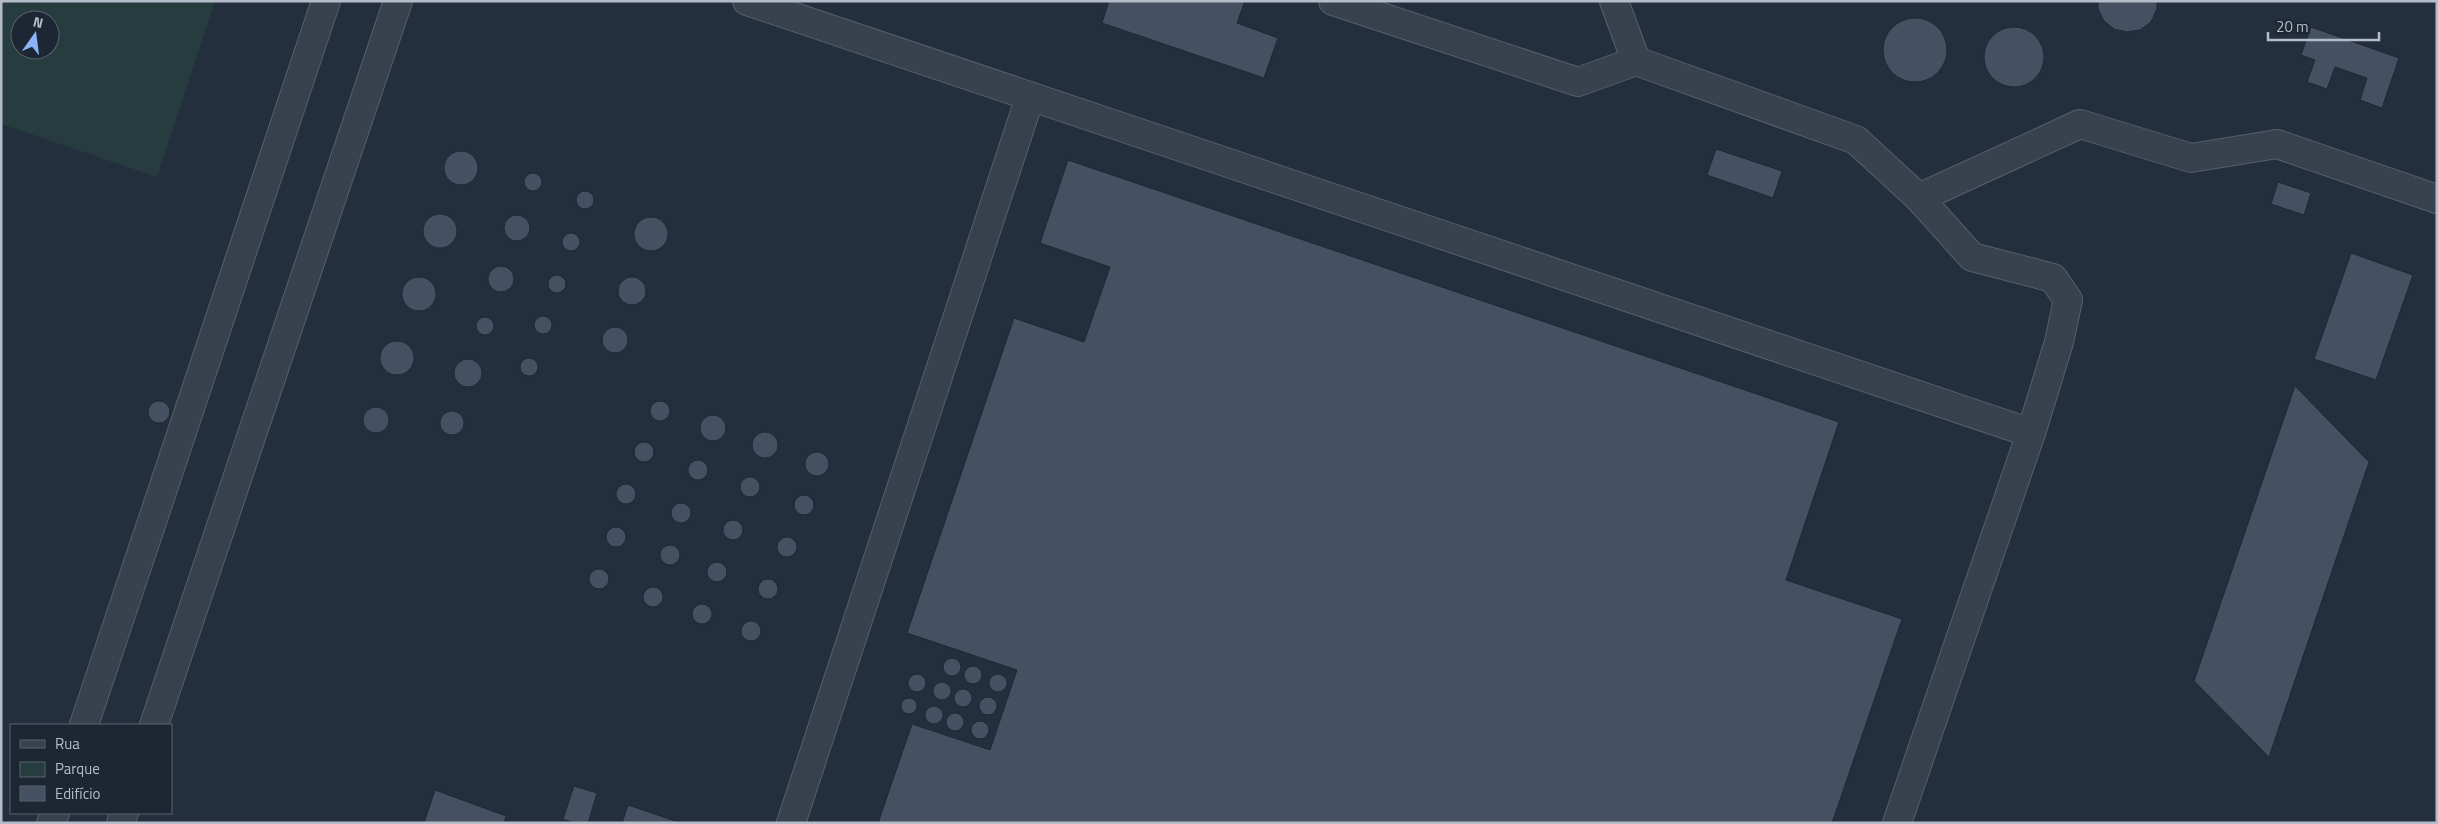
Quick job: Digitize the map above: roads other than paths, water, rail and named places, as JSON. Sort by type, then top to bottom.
[{"type":"lane","points":[[84,724],[326,1]]},
{"type":"lane","points":[[154,724],[398,1]]},
{"type":"lane","points":[[747,1],[2031,433]]},
{"type":"lane","points":[[1333,1],[1578,82],[1636,61],[1856,140],[1919,198],[1972,257],[2053,278],[2068,300],[2059,342],[2031,433],[1898,823]]},
{"type":"lane","points":[[1614,1],[1636,61]]},
{"type":"lane","points":[[791,823],[1030,97]]},
{"type":"lane","points":[[1919,198],[2080,124],[2191,158],[2277,144],[2437,199]]}]
